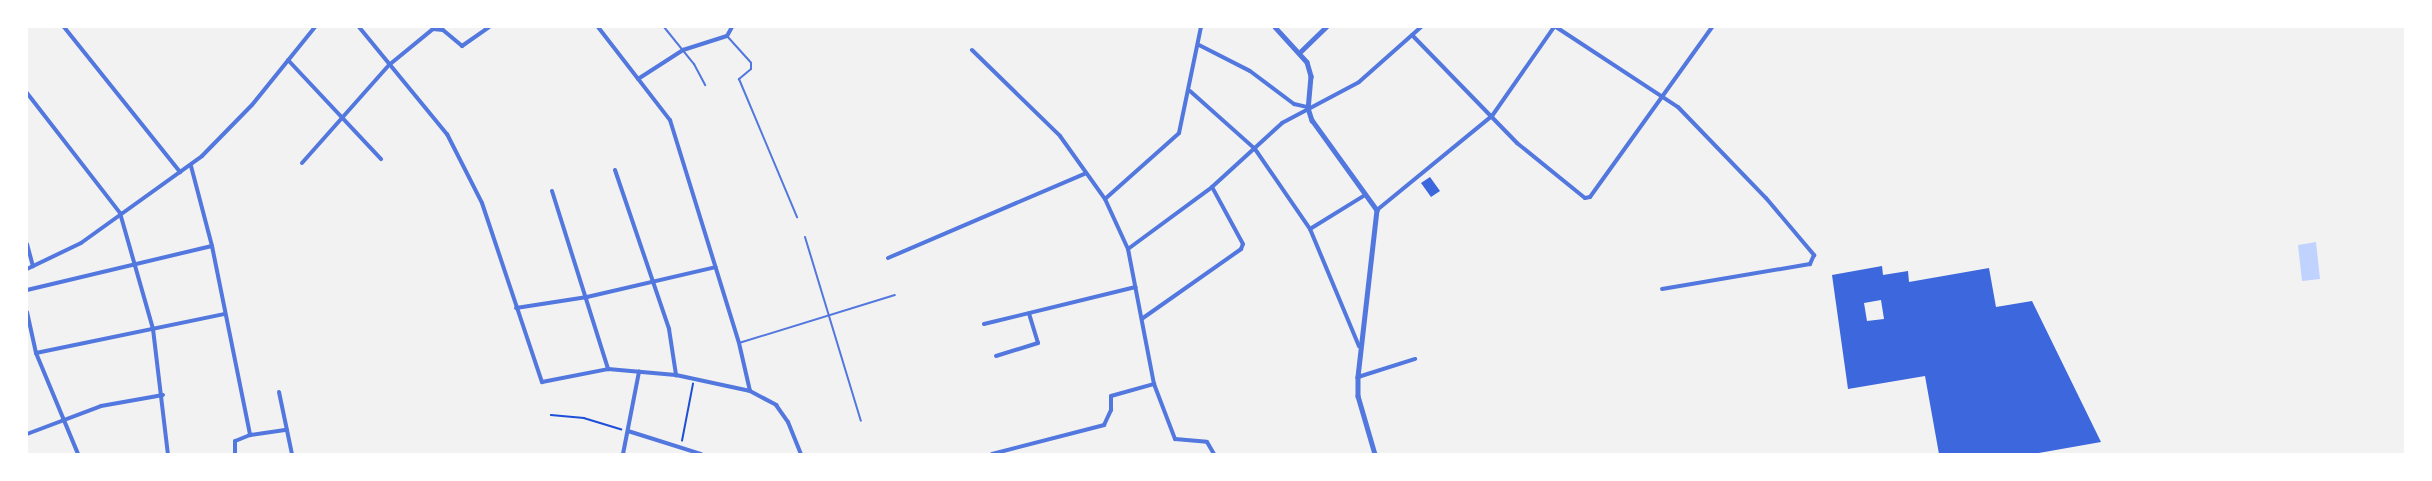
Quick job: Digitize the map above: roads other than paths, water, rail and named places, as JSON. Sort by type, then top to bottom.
[{"type":"street","points":[[64,27],[180,172]]},
{"type":"street","points":[[27,269],[81,243],[120,213],[190,166],[252,105],[315,27]]},
{"type":"street","points":[[359,27],[447,134],[482,203],[542,382],[608,369],[676,375],[750,391],[776,405],[789,422],[801,454]]},
{"type":"street","points":[[302,163],[389,65],[433,29],[443,30],[458,45],[466,46],[489,27]]},
{"type":"street","points":[[598,27],[670,120],[739,344],[750,391]]},
{"type":"street","points":[[638,79],[683,50],[727,36],[732,27]]},
{"type":"street","points":[[1105,199],[1179,133],[1190,91],[1201,27]]},
{"type":"street","points":[[1275,27],[1301,51],[1311,76],[1308,108],[1312,120],[1377,210]]},
{"type":"street","points":[[1301,51],[1326,27]]},
{"type":"street","points":[[1128,249],[1212,187],[1282,123],[1359,82],[1421,27]]},
{"type":"street","points":[[1375,454],[1358,396],[1358,377],[1359,346],[1377,210],[1492,116],[1555,27],[1678,107],[1766,198],[1814,255],[1810,264],[1662,289]]},
{"type":"street","points":[[1412,35],[1517,143],[1585,198],[1590,197],[1712,27]]},
{"type":"street","points":[[1199,45],[1250,71],[1294,104],[1308,108]]},
{"type":"street","points":[[972,50],[1060,136],[1105,199],[1128,249],[1154,384],[1174,439],[1207,442],[1214,454]]},
{"type":"street","points":[[288,60],[381,159]]},
{"type":"street","points":[[1190,91],[1255,149],[1310,230],[1359,346]]},
{"type":"street","points":[[27,93],[120,213],[137,265],[153,329],[163,395],[168,454]]},
{"type":"street","points":[[190,166],[212,246],[250,435]]},
{"type":"street","points":[[615,170],[669,329],[676,375]]},
{"type":"street","points":[[888,258],[1086,173]]},
{"type":"street","points":[[1143,318],[1242,249],[1243,244],[1212,187]]},
{"type":"street","points":[[552,191],[608,369]]},
{"type":"street","points":[[1310,230],[1365,195]]},
{"type":"street","points":[[27,244],[33,267]]},
{"type":"street","points":[[27,290],[212,246]]},
{"type":"street","points":[[516,308],[587,297],[716,267]]},
{"type":"street","points":[[984,324],[1136,286]]},
{"type":"street","points":[[27,312],[36,354],[78,454]]},
{"type":"street","points":[[996,356],[1038,343],[1029,312]]},
{"type":"street","points":[[36,354],[225,314]]},
{"type":"street","points":[[1358,377],[1415,359]]},
{"type":"street","points":[[623,454],[639,372]]},
{"type":"street","points":[[992,454],[1104,425],[1109,417],[1111,396],[1154,384]]},
{"type":"street","points":[[279,392],[292,454]]},
{"type":"street","points":[[27,434],[101,406],[163,395]]},
{"type":"street","points":[[235,454],[235,441],[250,435],[287,430]]},
{"type":"street","points":[[628,430],[701,454]]},
{"type":"lane","points":[[664,27],[683,50],[705,85]]},
{"type":"lane","points":[[727,36],[751,63],[751,69],[739,79],[798,217]]},
{"type":"lane","points":[[805,237],[831,315],[861,421]]},
{"type":"lane","points":[[739,344],[895,295]]},
{"type":"water","points":[[2316,242],[2320,279],[2302,281],[2298,245]]}]
